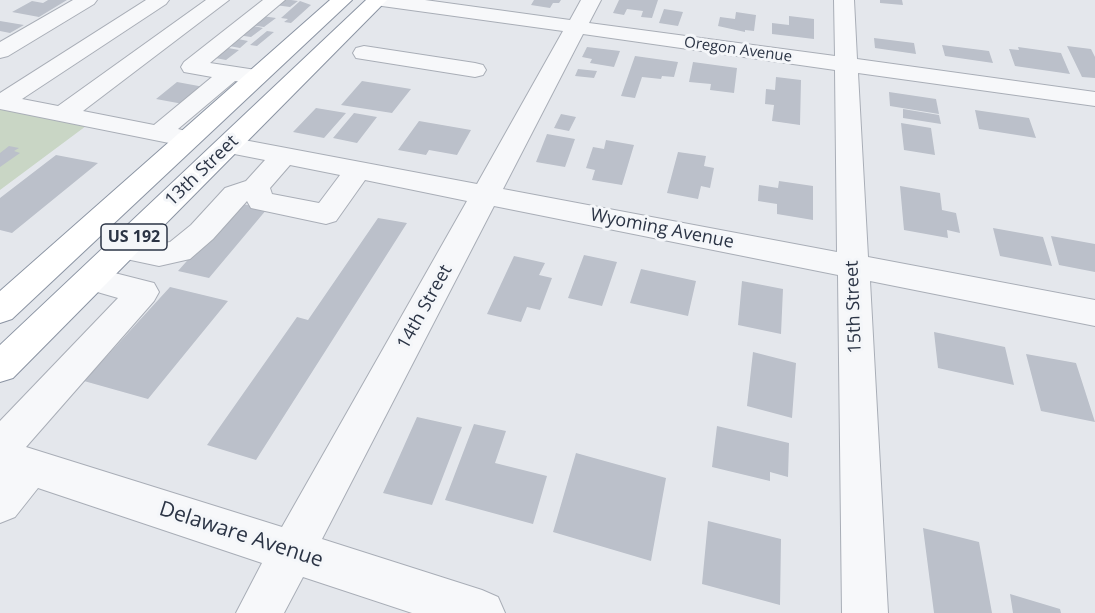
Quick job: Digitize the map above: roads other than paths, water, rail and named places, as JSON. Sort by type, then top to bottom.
[{"type":"highway","name":"13th Street","points":[[0,310],[189,139],[243,75],[342,0]]},
{"type":"highway","points":[[302,73],[308,48],[352,7],[353,0]]},
{"type":"highway","name":"13th Street","points":[[0,367],[377,0]]},
{"type":"highway","points":[[228,145],[221,134],[220,127],[258,91],[243,75]]},
{"type":"highway","points":[[91,279],[112,234],[190,159],[195,149],[189,139]]},
{"type":"street","points":[[0,51],[87,0]]},
{"type":"street","points":[[1,102],[159,0]]},
{"type":"street","points":[[63,114],[219,0]]},
{"type":"street","points":[[243,75],[192,67],[275,0]]},
{"type":"street","name":"Oregon Avenue","points":[[382,0],[421,3],[576,27],[1095,99]]},
{"type":"street","name":"14th Street","points":[[259,613],[591,0]]},
{"type":"street","name":"15th Street","points":[[844,0],[865,613]]},
{"type":"street","points":[[364,53],[475,70]]},
{"type":"street","points":[[159,133],[243,75]]},
{"type":"street","points":[[1,102],[189,139]]},
{"type":"street","name":"Wyoming Avenue","points":[[228,145],[1095,313]]},
{"type":"street","points":[[123,248],[159,255],[179,251],[202,232],[235,195],[256,187],[284,156]]},
{"type":"street","points":[[256,187],[261,201],[326,214],[358,170]]},
{"type":"street","points":[[0,503],[10,457],[143,292],[91,279]]},
{"type":"street","name":"Delaware Avenue","points":[[10,457],[292,552],[483,613]]}]
